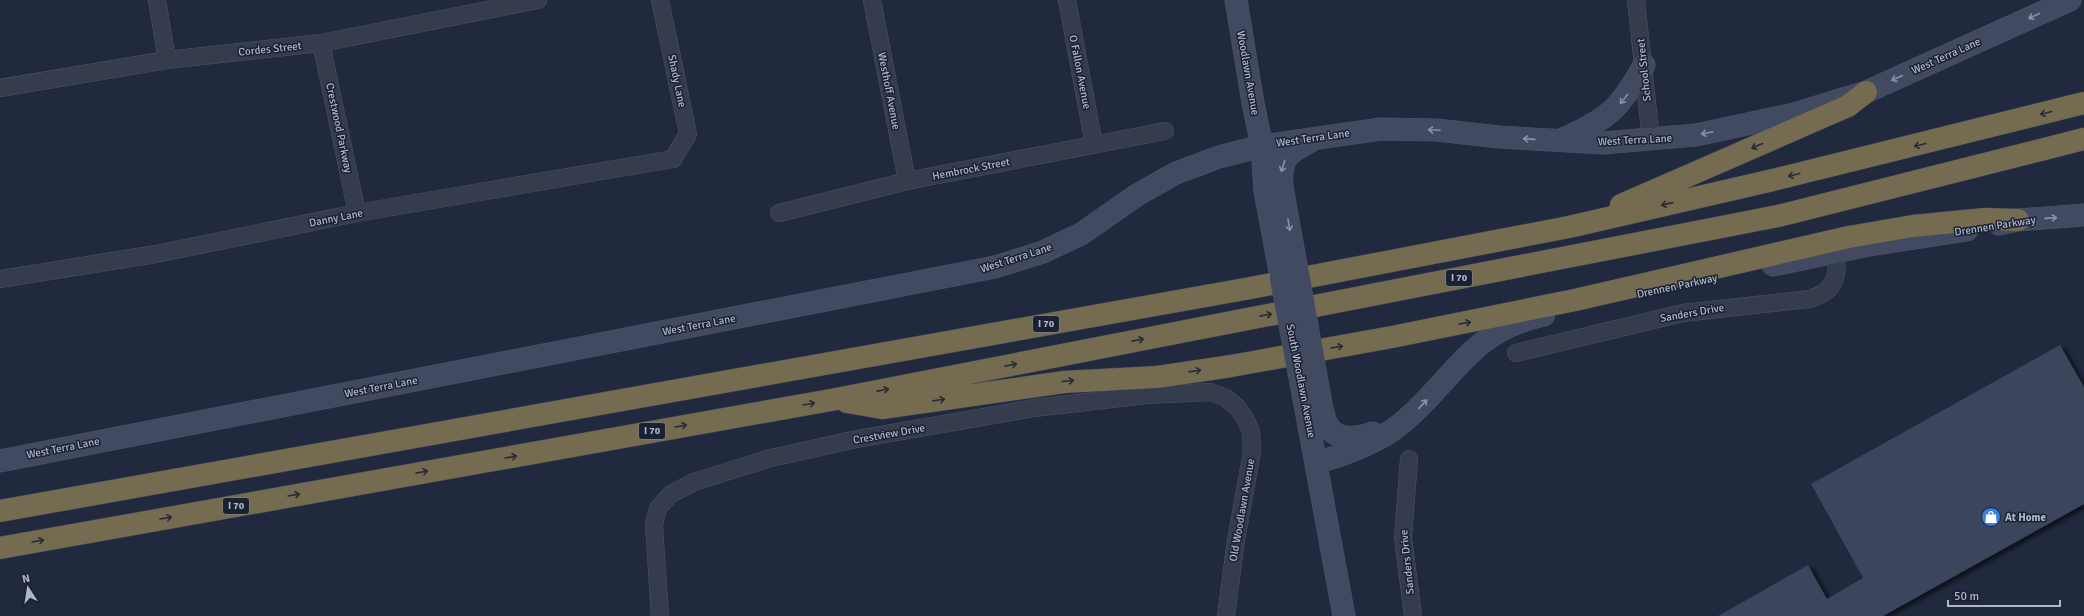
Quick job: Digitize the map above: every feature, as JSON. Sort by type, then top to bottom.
[{"type":"highway","points":[[1569,227],[1848,106],[1866,92]]},
{"type":"highway","name":"I 70","points":[[0,511],[1245,289],[1569,227],[1773,180],[2084,103]]},
{"type":"highway","name":"I 70","points":[[0,548],[831,400],[1778,216],[2084,139]]},
{"type":"highway","points":[[831,400],[882,408],[1064,382],[1157,377],[1231,366],[1399,336],[1575,300],[1849,237],[1913,226],[1985,220],[2018,220]]},
{"type":"main road","name":"Woodlawn Avenue","points":[[1236,0],[1253,103],[1262,146]]},
{"type":"main road","name":"West Terra Lane","points":[[0,460],[996,268],[1043,252],[1081,234],[1137,195],[1176,173],[1220,157],[1262,146],[1320,136],[1381,129],[1429,130],[1559,141],[1603,143],[1696,135],[1794,114],[1866,92],[2070,0]]},
{"type":"main road","points":[[1559,141],[1586,129],[1608,115],[1624,100],[1644,65]]},
{"type":"main road","points":[[1273,189],[1282,163],[1287,156],[1320,136]]},
{"type":"main road","name":"South Woodlawn Avenue","points":[[1262,146],[1273,189],[1314,409],[1317,462],[1344,616]]},
{"type":"main road","name":"Drennen Parkway","points":[[1317,462],[1334,458],[1372,440],[1400,424],[1421,406],[1465,358],[1485,339],[1509,325],[1530,318],[1869,244],[1973,230],[2018,220],[2084,215]]},
{"type":"main road","points":[[1314,409],[1334,434],[1348,438],[1362,437],[1400,424]]},
{"type":"street","points":[[157,0],[167,60]]},
{"type":"street","name":"Cordes Street","points":[[0,88],[167,60],[321,43],[484,6],[538,0]]},
{"type":"street","name":"Shady Lane","points":[[660,0],[688,134],[673,159]]},
{"type":"street","name":"Westhoff Avenue","points":[[872,0],[906,181]]},
{"type":"street","name":"O Fallon Avenue","points":[[1067,0],[1094,145]]},
{"type":"street","name":"School Street","points":[[1636,0],[1651,140]]},
{"type":"street","name":"Crestwood Parkway","points":[[321,43],[357,214]]},
{"type":"street","name":"Hembrock Street","points":[[779,213],[906,181],[1165,131]]},
{"type":"street","name":"Danny Lane","points":[[0,279],[156,254],[357,214],[673,159]]},
{"type":"street","name":"Sanders Drive","points":[[1516,353],[1683,313],[1809,299],[1823,295],[1831,287],[1834,280],[1836,264],[1834,252]]},
{"type":"street","name":"Crestview Drive","points":[[660,616],[654,525],[658,508],[671,494],[694,482],[771,458],[857,440],[1064,403],[1147,395],[1211,392],[1226,398],[1237,407]]},
{"type":"street","name":"Old Woodlawn Avenue","points":[[1226,616],[1236,540],[1252,452],[1251,432],[1246,418],[1237,407]]},
{"type":"street","name":"Sanders Drive","points":[[1409,459],[1403,538],[1414,616]]},
{"type":"building","points":[[2060,345],[2084,387],[2084,504],[1883,616],[1718,616],[1808,565],[1827,599],[1863,578],[1811,484]]},
{"type":"place","name":"At Home","points":[[1991,517]]}]
